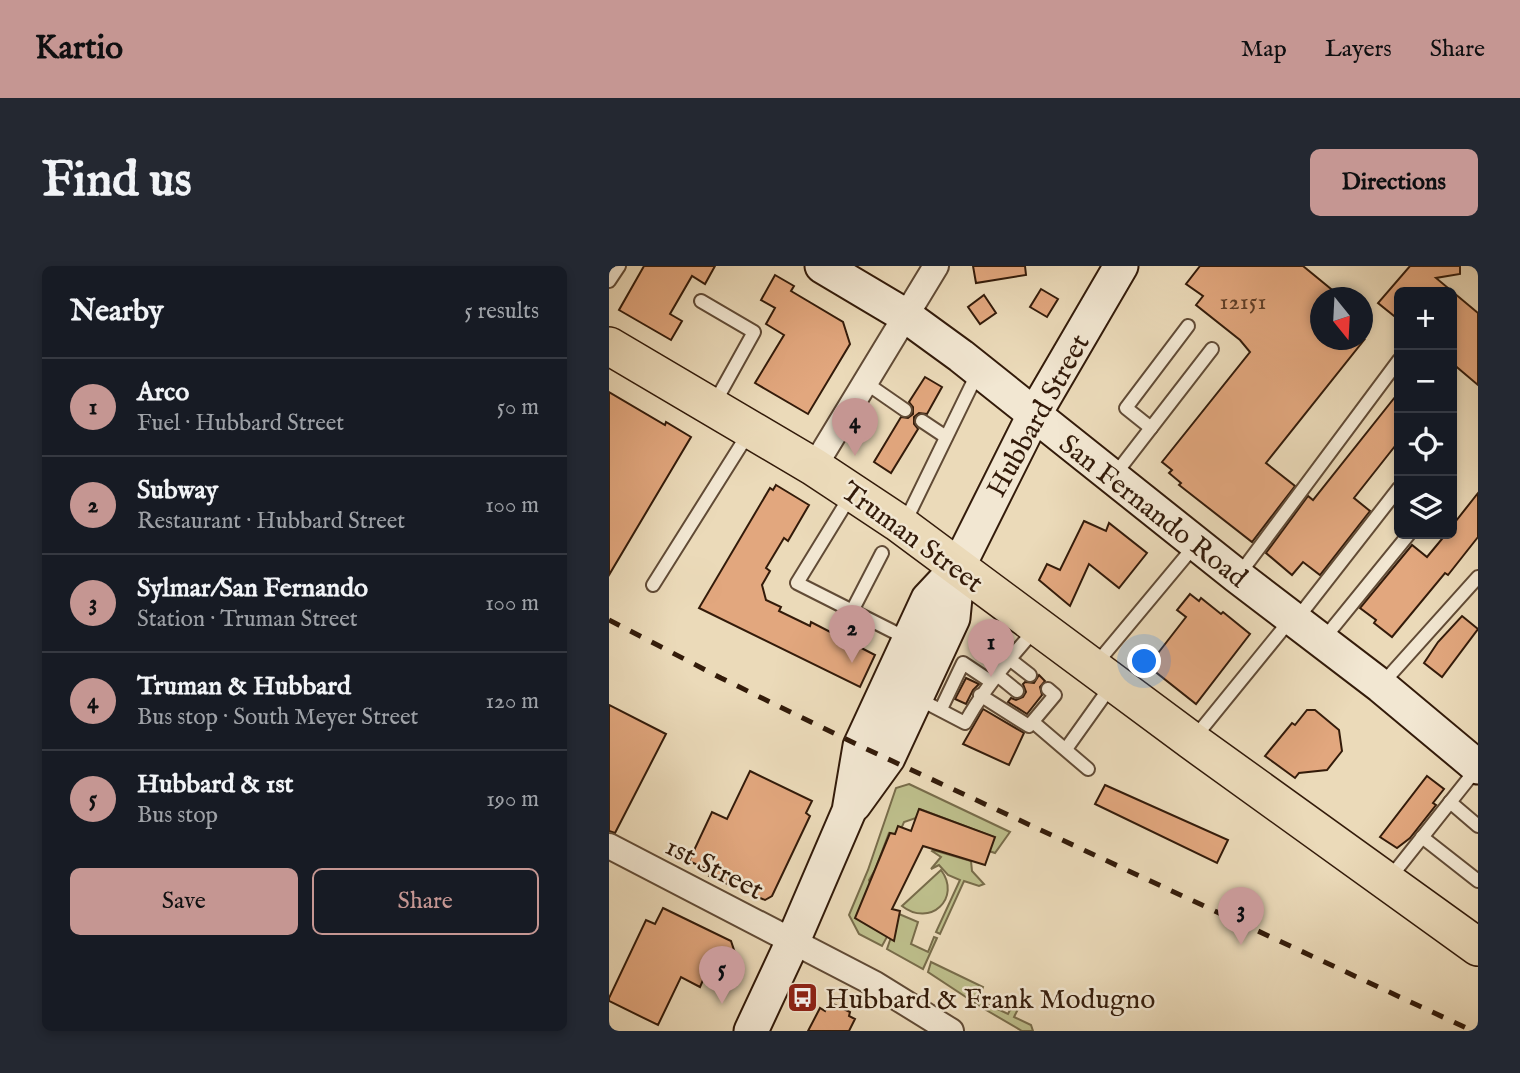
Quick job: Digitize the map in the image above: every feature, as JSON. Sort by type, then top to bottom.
[{"type":"main road","name":"San Fernando Road","points":[[822,266],[906,316],[979,370],[1196,544],[1381,686],[1478,767]]},
{"type":"main road","name":"Hubbard Street","points":[[874,752],[909,640],[928,599],[958,567],[1034,415],[1121,266]]},
{"type":"main road","name":"Truman Street","points":[[609,345],[853,492],[893,539],[958,567],[1192,741],[1398,888],[1477,930]]},
{"type":"main road","name":"Hubbard Street","points":[[874,752],[929,703],[953,652],[958,567]]},
{"type":"main road","points":[[751,1031],[793,941],[874,752]]},
{"type":"street","points":[[814,467],[936,266]]},
{"type":"street","name":"1st Street","points":[[609,846],[875,984],[951,1031]]},
{"type":"lane","points":[[609,281],[619,266]]},
{"type":"lane","points":[[702,301],[754,332],[712,408]]},
{"type":"lane","points":[[1151,428],[1126,408],[1188,326]]},
{"type":"lane","points":[[1112,477],[1212,349]]},
{"type":"lane","points":[[1237,576],[1394,367]]},
{"type":"lane","points":[[852,611],[893,539],[979,370]]},
{"type":"lane","points":[[866,383],[905,410]]},
{"type":"lane","points":[[922,421],[946,437]]},
{"type":"lane","points":[[653,585],[750,430]]},
{"type":"lane","points":[[853,492],[797,583],[909,640]]},
{"type":"lane","points":[[1192,741],[1294,620],[1394,494]]},
{"type":"lane","points":[[1322,642],[1405,539]]},
{"type":"lane","points":[[1066,749],[1103,675],[1196,544]]},
{"type":"lane","points":[[1381,686],[1478,577]]},
{"type":"lane","points":[[929,703],[965,723],[980,695],[1038,627]]},
{"type":"lane","points":[[953,652],[1017,691]]},
{"type":"lane","points":[[1009,658],[1030,675]]},
{"type":"lane","points":[[980,695],[1029,726],[1036,713],[1055,695],[1048,689]]},
{"type":"lane","points":[[1036,713],[1066,749],[1089,769]]},
{"type":"lane","points":[[1398,888],[1422,837],[1478,767]]},
{"type":"lane","points":[[1450,802],[1478,826]]},
{"type":"lane","points":[[1422,837],[1478,881]]},
{"type":"green space","points":[[909,784],[1010,832],[995,853],[989,851],[994,837],[920,809],[916,818],[904,822],[898,836],[889,833],[869,880],[888,935],[882,946],[859,934],[849,915],[868,870],[896,788]]},
{"type":"green space","points":[[933,850],[971,861],[972,871],[984,884],[979,886],[964,881],[940,934],[936,932],[960,880],[948,875],[939,865],[931,869],[941,857]]},
{"type":"green space","points":[[941,870],[947,880],[948,891],[940,907],[923,914],[902,906]]},
{"type":"green space","points":[[899,914],[918,922],[911,944],[928,952],[934,937],[937,938],[923,969],[887,949]]},
{"type":"green space","points":[[931,962],[983,987],[978,1000],[1008,1014],[1013,1004],[1017,1004],[1014,1017],[1031,1025],[1033,1031],[1022,1031],[928,972]]},
{"type":"building","points":[[644,266],[715,266],[705,284],[692,276],[670,314],[682,321],[671,340],[619,310]]},
{"type":"building","points":[[973,266],[1025,266],[1026,275],[976,283]]},
{"type":"building","points":[[1200,266],[1303,266],[1329,287],[1310,287],[1310,350],[1356,350],[1266,463],[1295,486],[1252,542],[1179,485],[1181,483],[1169,473],[1172,470],[1162,462],[1250,352],[1240,340],[1196,305],[1203,296],[1186,284]]},
{"type":"building","points":[[1410,266],[1460,266],[1460,274],[1436,278],[1447,287],[1394,287],[1394,316],[1378,303]]},
{"type":"building","points":[[775,275],[794,286],[791,291],[843,322],[850,344],[808,414],[755,383],[784,335],[766,324],[775,308],[761,300]]},
{"type":"building","points":[[1041,289],[1058,299],[1047,317],[1030,307]]},
{"type":"building","points":[[984,295],[996,313],[980,324],[968,307]]},
{"type":"building","points":[[1457,296],[1478,313],[1478,385],[1457,367]]},
{"type":"building","points":[[925,377],[942,387],[927,414],[919,413],[914,417],[914,424],[918,429],[891,473],[874,462],[901,417],[908,418],[913,414],[913,407],[909,402]]},
{"type":"building","points":[[609,392],[691,437],[609,575]]},
{"type":"building","points":[[1394,398],[1394,447],[1354,498],[1370,511],[1320,575],[1303,562],[1292,575],[1266,553],[1308,496],[1313,500]]},
{"type":"building","points":[[776,485],[809,505],[788,541],[784,538],[766,568],[770,571],[762,585],[766,600],[781,607],[779,611],[810,626],[811,622],[875,655],[860,687],[699,608],[770,488],[773,490]]},
{"type":"building","points":[[1478,493],[1478,537],[1392,637],[1360,608],[1412,545],[1427,557],[1442,539],[1457,539],[1457,520]]},
{"type":"building","points":[[1084,521],[1106,531],[1109,523],[1147,553],[1119,588],[1089,564],[1070,606],[1039,580],[1047,564],[1060,570]]},
{"type":"building","points":[[1190,594],[1199,601],[1201,598],[1221,614],[1223,612],[1250,634],[1196,704],[1148,666],[1186,617],[1177,610]]},
{"type":"building","points":[[1462,616],[1478,629],[1442,677],[1424,663],[1438,642]]},
{"type":"building","points":[[1039,675],[1045,681],[1040,687],[1042,695],[1027,714],[1008,702],[1011,698],[1016,700],[1023,697],[1026,692],[1023,684],[1034,683]]},
{"type":"building","points":[[966,678],[979,684],[966,704],[955,699]]},
{"type":"building","points":[[609,705],[666,734],[615,833],[609,831]]},
{"type":"building","points":[[983,709],[1024,733],[1009,765],[963,744]]},
{"type":"building","points":[[1307,710],[1315,710],[1339,730],[1342,751],[1327,770],[1299,773],[1295,778],[1265,756],[1292,723],[1295,725]]},
{"type":"building","points":[[750,771],[812,801],[806,813],[810,816],[772,896],[765,900],[709,876],[711,871],[689,861],[712,812],[727,819]]},
{"type":"building","points":[[1427,776],[1444,789],[1433,803],[1436,805],[1410,838],[1397,848],[1380,837]]},
{"type":"building","points":[[1105,785],[1228,840],[1217,863],[1095,804]]},
{"type":"building","points":[[919,809],[995,837],[985,865],[923,846],[892,909],[900,911],[894,941],[855,918],[890,833],[895,834],[898,826],[911,831]]},
{"type":"building","points":[[663,908],[731,941],[737,959],[723,989],[703,980],[700,987],[681,977],[658,1025],[609,1001],[609,998],[646,920],[655,924]]},
{"type":"building","points":[[829,1002],[850,1012],[849,1016],[855,1019],[849,1031],[808,1031],[820,1008],[825,1011]]},
{"type":"railway","points":[[609,620],[860,746],[1473,1031]]},
{"type":"place","name":"Truman & Hubbard","points":[[855,456]]},
{"type":"place","name":"Subway","points":[[852,663]]},
{"type":"place","name":"Arco","points":[[991,677]]},
{"type":"place","name":"Sylmar/San Fernando","points":[[1241,945]]},
{"type":"place","name":"Hubbard & Frank Modugno","points":[[802,998]]},
{"type":"place","name":"Hubbard & 1st","points":[[722,1004]]}]
